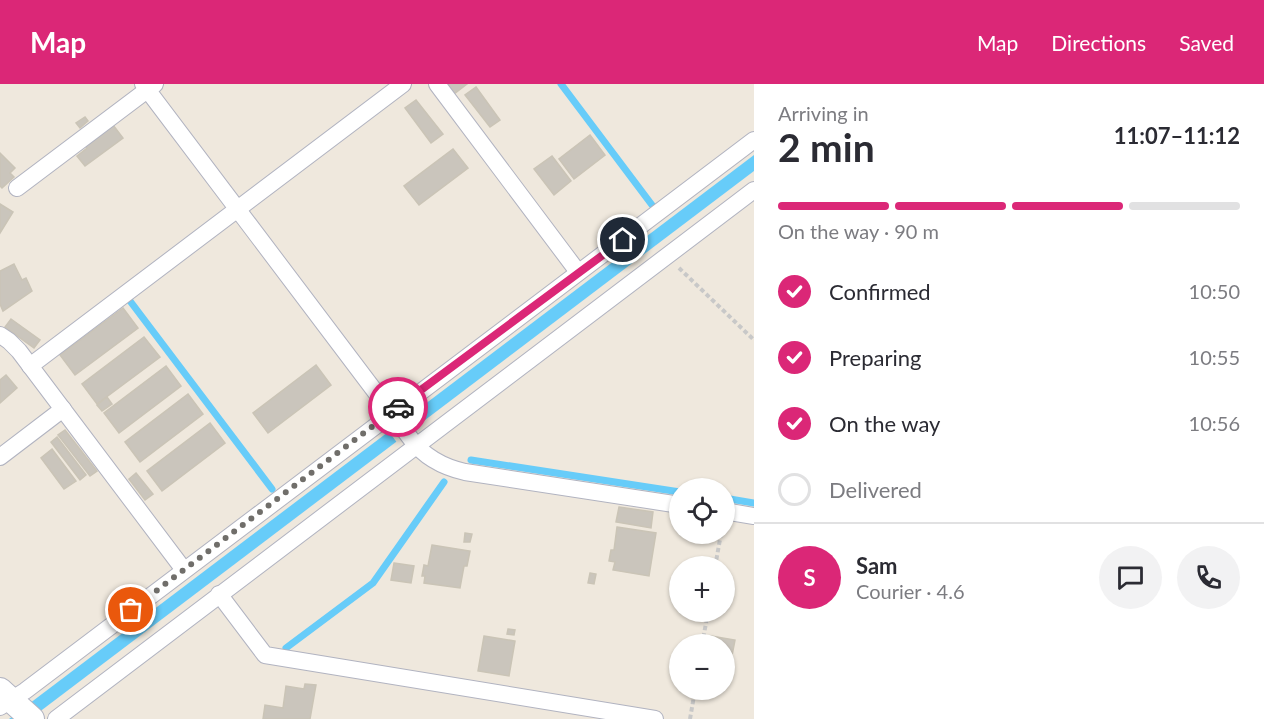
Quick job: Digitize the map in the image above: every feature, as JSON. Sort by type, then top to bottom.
[{"type":"street","points":[[30,366],[403,84]]},
{"type":"street","points":[[436,84],[579,272]]},
{"type":"street","points":[[17,188],[149,86],[393,416],[413,442],[438,463],[465,472],[669,503]]},
{"type":"street","points":[[32,719],[6,700],[393,416],[754,140]]},
{"type":"street","points":[[56,719],[413,442],[754,190]]},
{"type":"street","points":[[0,335],[9,341],[30,366],[184,570]]},
{"type":"street","points":[[0,457],[63,409]]},
{"type":"street","points":[[735,513],[754,516]]},
{"type":"street","points":[[219,594],[265,655],[656,719]]},
{"type":"path","points":[[668,255],[754,340]]},
{"type":"path","points":[[690,719],[693,700]]},
{"type":"water","points":[[754,155],[754,171],[30,719],[9,719]]},
{"type":"pier","points":[[408,413],[419,428],[398,444],[387,429]]},
{"type":"building","points":[[446,84],[467,84],[454,94]]},
{"type":"building","points":[[476,87],[500,120],[490,127],[465,95]]},
{"type":"building","points":[[416,100],[443,134],[431,143],[405,108]]},
{"type":"building","points":[[85,117],[88,121],[80,128],[76,123]]},
{"type":"building","points":[[113,125],[123,138],[85,166],[77,156],[87,148],[85,145]]},
{"type":"building","points":[[590,135],[605,155],[574,179],[559,159]]},
{"type":"building","points":[[453,149],[468,168],[419,205],[404,186]]},
{"type":"building","points":[[0,153],[15,168],[10,173],[14,177],[2,188],[0,186]]},
{"type":"building","points":[[552,156],[571,181],[554,195],[534,169]]},
{"type":"building","points":[[0,204],[13,212],[0,233]]},
{"type":"building","points":[[14,264],[22,280],[26,278],[32,291],[3,311],[0,304],[0,271]]},
{"type":"building","points":[[123,308],[138,328],[75,375],[60,355]]},
{"type":"building","points":[[11,319],[40,340],[34,348],[5,327]]},
{"type":"building","points":[[144,337],[160,357],[97,404],[82,384]]},
{"type":"building","points":[[316,365],[331,385],[268,433],[253,413]]},
{"type":"building","points":[[166,366],[181,386],[119,433],[104,413]]},
{"type":"building","points":[[6,375],[17,388],[0,403],[0,380]]},
{"type":"building","points":[[188,394],[203,414],[140,462],[125,442]]},
{"type":"building","points":[[107,397],[112,404],[102,411],[97,405]]},
{"type":"building","points":[[210,423],[225,443],[162,491],[147,471]]},
{"type":"building","points":[[65,430],[97,471],[90,476],[58,435]]},
{"type":"building","points":[[57,437],[86,475],[80,480],[51,442]]},
{"type":"building","points":[[52,449],[76,481],[64,489],[41,458]]},
{"type":"building","points":[[136,473],[153,494],[145,500],[129,479]]},
{"type":"building","points":[[619,507],[653,512],[651,528],[616,522]]},
{"type":"building","points":[[617,527],[656,533],[649,576],[613,570],[615,562],[609,561],[611,550],[614,550]]},
{"type":"building","points":[[465,533],[472,534],[470,542],[464,542]]},
{"type":"building","points":[[432,545],[470,551],[467,566],[464,566],[460,588],[424,583],[425,576],[422,576],[424,565],[428,566]]},
{"type":"building","points":[[394,563],[414,566],[411,583],[391,580]]},
{"type":"building","points":[[590,573],[596,574],[594,584],[588,583]]},
{"type":"building","points":[[508,629],[515,630],[514,635],[507,634]]},
{"type":"building","points":[[484,636],[515,641],[509,676],[478,671]]},
{"type":"building","points":[[305,684],[316,685],[310,719],[263,719],[265,705],[283,708],[286,686],[304,689]]},
{"type":"waterway","points":[[561,84],[652,205]]},
{"type":"waterway","points":[[127,297],[272,489]]},
{"type":"waterway","points":[[471,460],[669,490]]},
{"type":"waterway","points":[[286,648],[373,583],[444,482]]},
{"type":"waterway","points":[[735,500],[754,503]]},
{"type":"way so far","points":[[131,610],[398,407]]},
{"type":"route","points":[[398,407],[623,240]]}]
